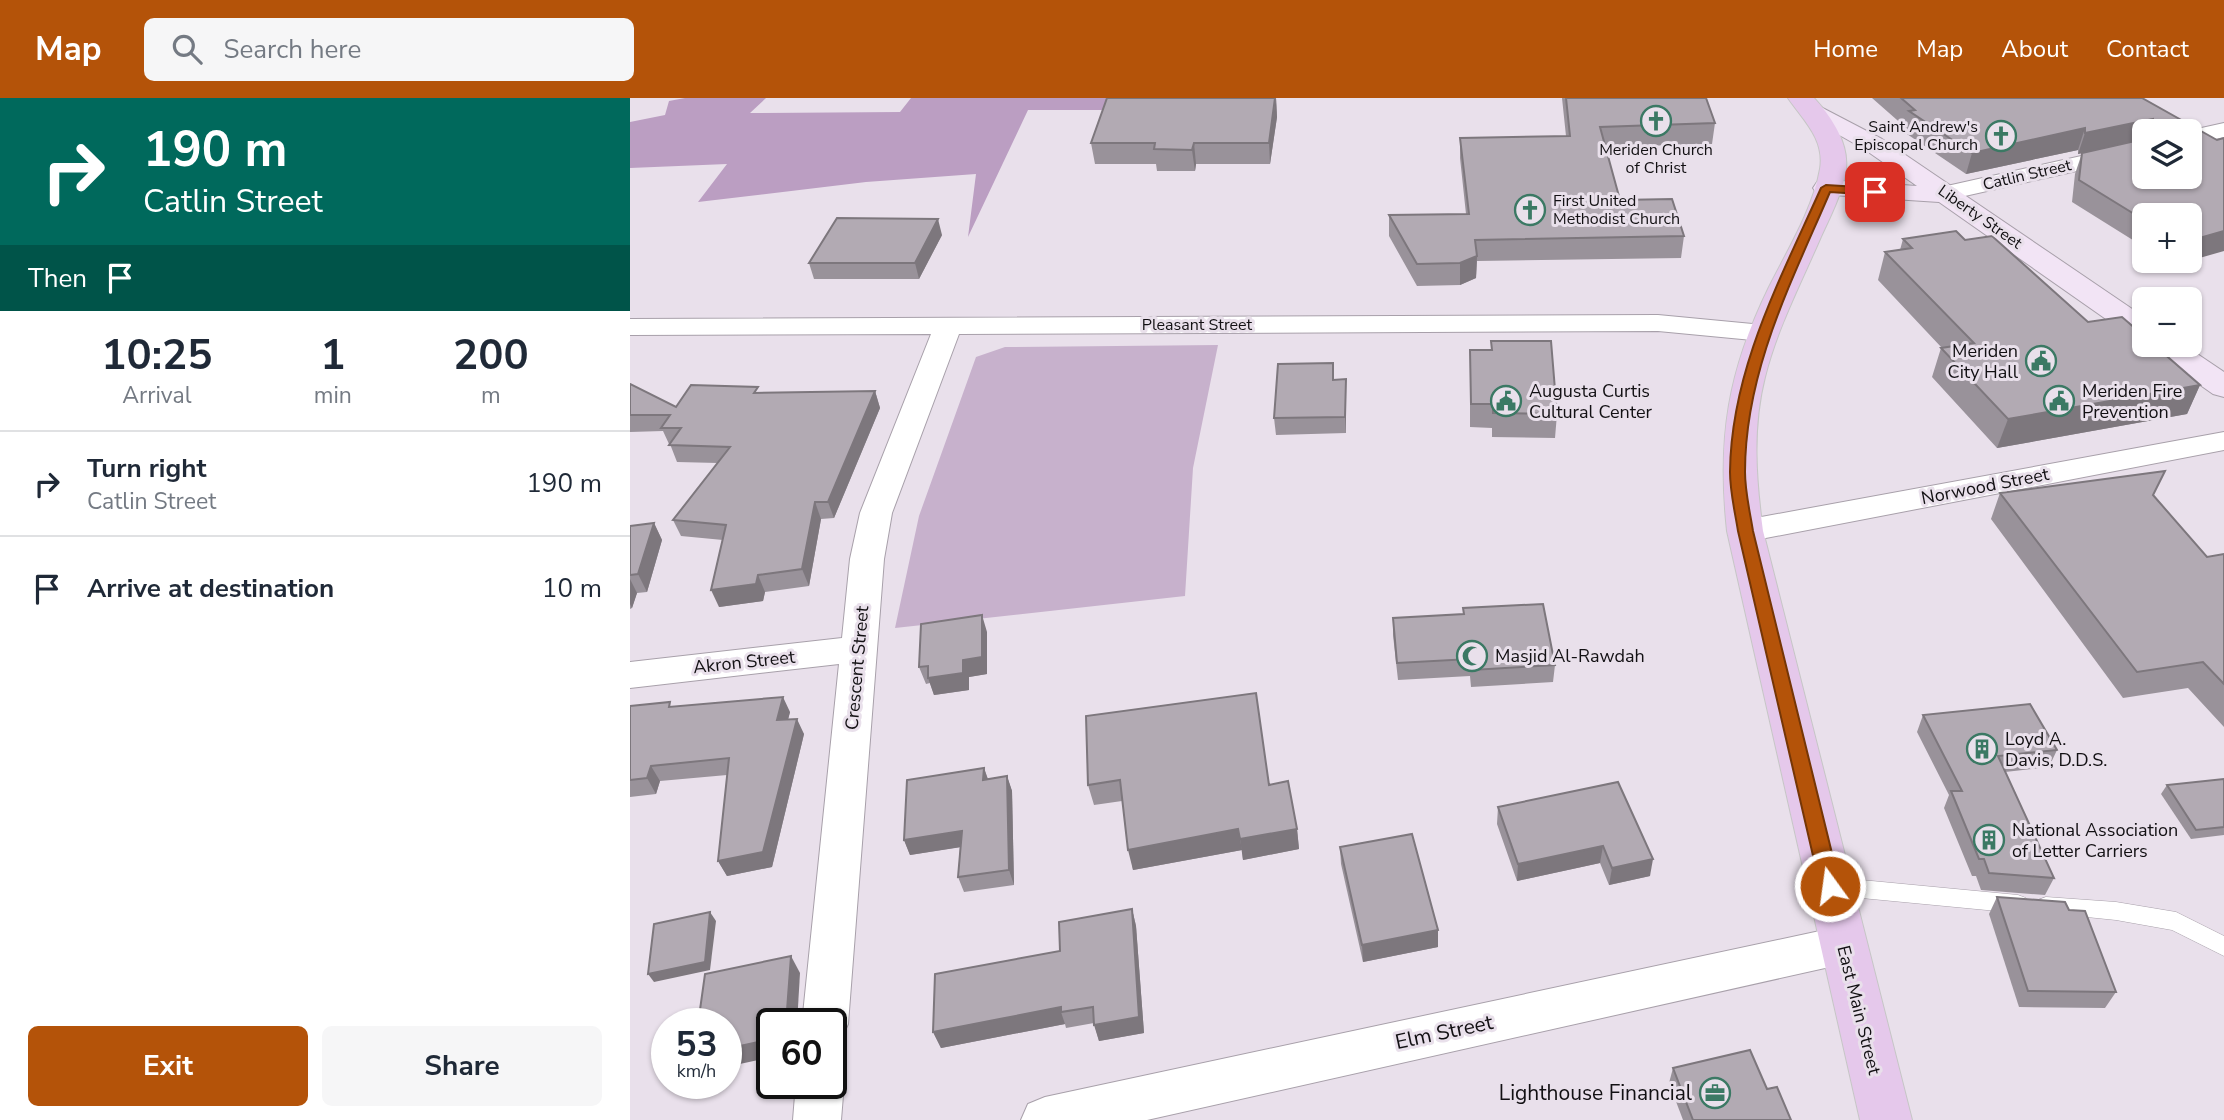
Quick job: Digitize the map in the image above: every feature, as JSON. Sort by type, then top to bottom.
[{"type":"main road","name":"East Main Street","points":[[1806,104],[1826,129],[1833,148],[1833,167],[1763,333],[1746,391],[1739,432],[1737,476],[1745,531],[1886,1120]]},
{"type":"main road","name":"Liberty Street","points":[[1806,104],[1873,144],[2132,323]]},
{"type":"main road","name":"Catlin Street","points":[[1826,188],[1924,195],[1947,194]]},
{"type":"main road","points":[[2181,357],[2224,387]]},
{"type":"street","points":[[2202,135],[2224,131]]},
{"type":"street","name":"Catlin Street","points":[[1947,194],[2132,152]]},
{"type":"street","name":"Pleasant Street","points":[[630,327],[1658,323],[1763,333]]},
{"type":"street","name":"Crescent Street","points":[[826,1008],[867,559],[876,513],[948,326]]},
{"type":"street","name":"Norwood Street","points":[[1745,531],[2224,441]]},
{"type":"street","name":"Akron Street","points":[[630,675],[858,649]]},
{"type":"street","name":"Elm Street","points":[[1045,1120],[1843,945]]},
{"type":"street","points":[[817,1120],[819,1099]]},
{"type":"lane","points":[[1830,886],[1969,901],[2116,911],[2176,921],[2224,947]]},
{"type":"shaded area","points":[[685,98],[766,98],[750,113],[900,112],[911,98],[1124,98],[1123,110],[1028,110],[968,237],[976,174],[866,182],[698,202],[727,164],[630,168],[630,122],[665,115],[669,101]]},
{"type":"shaded area","points":[[1218,345],[1193,468],[1185,596],[895,628],[919,516],[976,357],[1005,347]]},
{"type":"building","points":[[1107,98],[1275,98],[1269,143],[1194,143],[1192,150],[1154,149],[1155,143],[1091,143]]},
{"type":"building","points":[[1566,98],[1706,98],[1715,123],[1600,127],[1620,200],[1672,199],[1684,236],[1475,240],[1477,256],[1460,263],[1417,264],[1389,215],[1469,214],[1460,138],[1570,136]]},
{"type":"building","points":[[1901,98],[2142,98],[2180,119],[2132,119],[2132,123],[2085,133],[2085,128],[1972,153],[1909,111],[1915,110]]},
{"type":"building","points":[[2202,132],[2217,140],[2224,138],[2224,231],[2202,237],[2202,203],[2132,203],[2132,213],[2079,180],[2082,153],[2132,142],[2132,189],[2202,189]]},
{"type":"building","points":[[837,218],[938,219],[915,263],[809,263]]},
{"type":"building","name":"Meriden City Hall","points":[[1956,231],[1965,240],[1992,236],[2088,322],[2122,317],[2132,326],[2132,357],[2168,357],[2200,385],[2008,419],[1941,348],[1974,343],[1885,252],[1912,248],[1903,239]]},
{"type":"building","points":[[1491,341],[1551,341],[1557,414],[1493,413],[1493,404],[1471,404],[1470,350],[1492,350]]},
{"type":"building","points":[[1333,363],[1333,380],[1346,379],[1345,417],[1274,418],[1278,364]]},
{"type":"building","points":[[630,384],[676,407],[691,385],[758,387],[754,393],[875,391],[828,502],[815,502],[802,569],[758,575],[756,584],[711,590],[726,525],[673,520],[730,447],[669,445],[681,428],[661,428],[670,415],[630,415]]},
{"type":"building","points":[[2165,471],[2153,495],[2207,557],[2224,554],[2224,684],[2203,662],[2137,672],[2000,493]]},
{"type":"building","points":[[654,523],[638,574],[630,575],[630,526]]},
{"type":"building","name":"Masjid Al-Rawdah","points":[[1543,604],[1555,665],[1472,670],[1470,659],[1397,663],[1393,618],[1464,614],[1463,608]]},
{"type":"building","points":[[982,615],[982,657],[963,660],[963,673],[928,678],[928,666],[919,667],[921,624]]},
{"type":"building","points":[[1256,693],[1269,785],[1288,781],[1297,829],[1240,839],[1238,829],[1128,850],[1120,780],[1088,785],[1086,716]]},
{"type":"building","points":[[783,697],[777,720],[797,719],[763,852],[718,861],[729,758],[651,766],[647,778],[630,780],[630,706],[670,702],[669,707]]},
{"type":"building","points":[[2030,704],[2057,750],[1998,756],[2054,878],[1989,873],[1984,859],[1979,859],[1951,791],[1962,791],[1923,715]]},
{"type":"building","points":[[984,768],[983,780],[1007,776],[1009,870],[958,877],[962,831],[904,840],[907,780]]},
{"type":"building","points":[[2224,779],[2224,827],[2196,830],[2167,785]]},
{"type":"building","points":[[1618,782],[1653,859],[1612,868],[1603,846],[1518,864],[1498,807]]},
{"type":"building","points":[[1412,834],[1438,930],[1362,945],[1340,847]]},
{"type":"building","points":[[1997,897],[2065,902],[2069,910],[2085,911],[2116,992],[2028,991]]},
{"type":"building","points":[[1132,909],[1139,1017],[1094,1025],[1093,1007],[1061,1012],[1061,1007],[933,1032],[935,974],[1060,951],[1059,922]]},
{"type":"building","points":[[710,912],[705,962],[648,974],[654,924]]},
{"type":"building","points":[[791,956],[787,1008],[756,1008],[756,1042],[742,1046],[742,1008],[700,1008],[705,974]]},
{"type":"building","name":"Lighthouse Financial","points":[[1750,1050],[1767,1089],[1777,1087],[1791,1120],[1693,1120],[1673,1068]]},
{"type":"place","name":"Meriden Church of Christ","points":[[1656,121]]},
{"type":"place","name":"Saint Andrew's Episcopal Church","points":[[2001,136]]},
{"type":"place","name":"First United Methodist Church","points":[[1530,210]]},
{"type":"place","name":"Meriden City Hall","points":[[2041,361]]},
{"type":"place","name":"Augusta Curtis Cultural Center","points":[[1506,401]]},
{"type":"place","name":"Meriden Fire Prevention","points":[[2059,401]]},
{"type":"place","name":"Masjid Al-Rawdah","points":[[1472,656]]},
{"type":"place","name":"Loyd A. Davis, D.D.S.","points":[[1982,749]]},
{"type":"place","name":"National Association of Letter Carriers","points":[[1989,840]]},
{"type":"place","name":"Lighthouse Financial","points":[[1715,1093]]},
{"type":"route","points":[[1830,886],[1745,531],[1737,476],[1739,432],[1746,391],[1763,333],[1826,188],[1875,192]]}]
